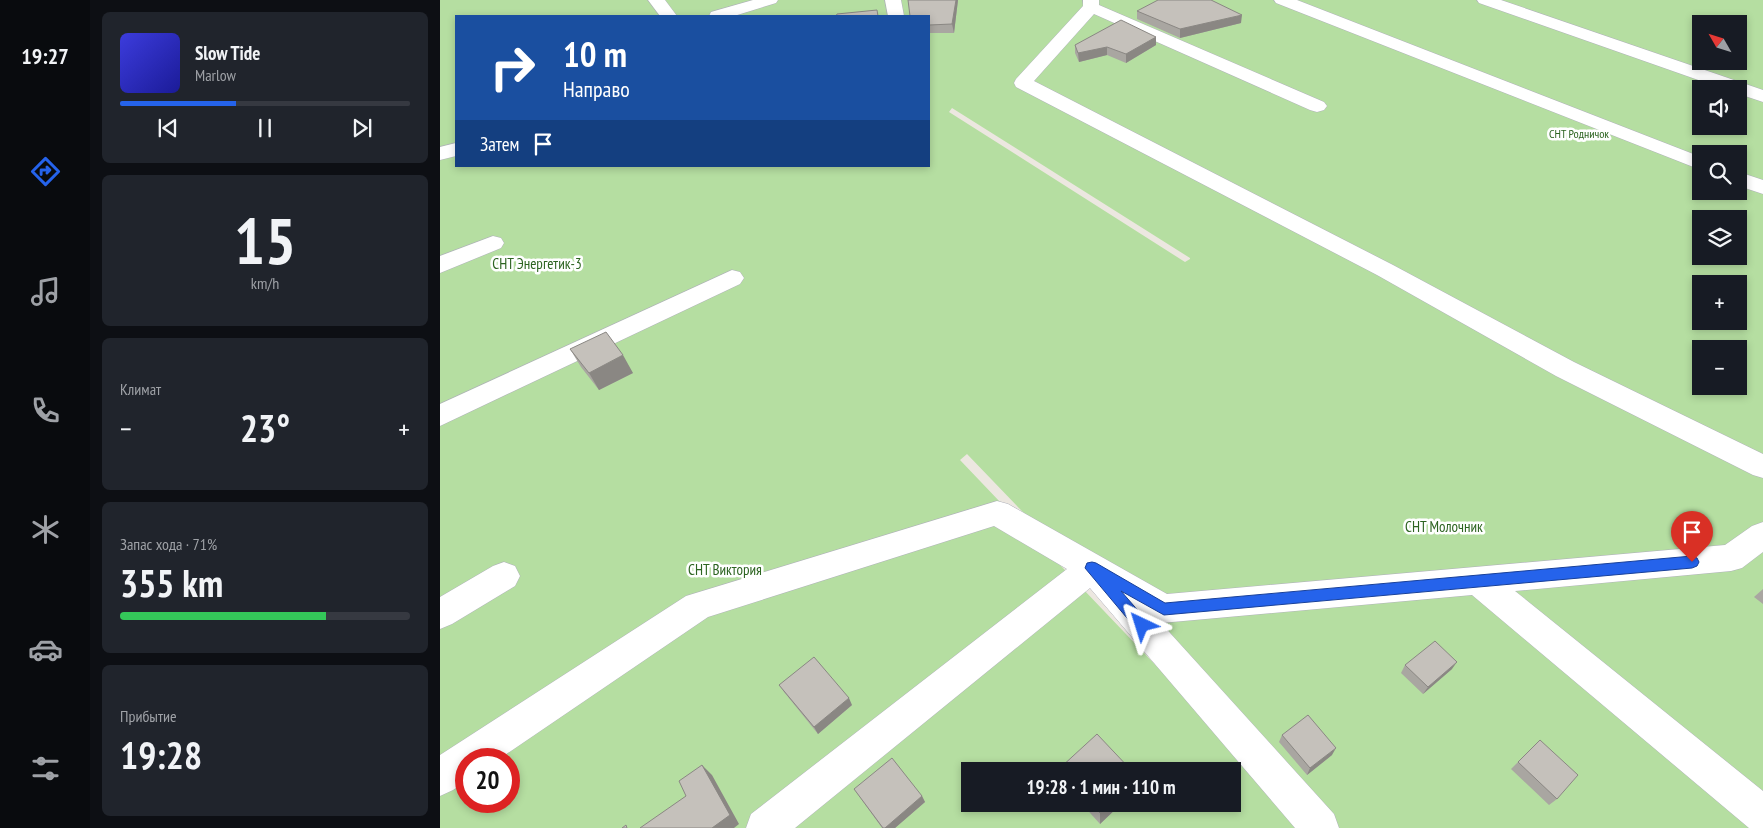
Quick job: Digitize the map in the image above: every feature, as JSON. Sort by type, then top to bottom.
[{"type":"lane","points":[[656,0],[668,15]]},
{"type":"lane","points":[[720,15],[770,0]]},
{"type":"lane","points":[[893,0],[896,15]]},
{"type":"lane","points":[[1282,0],[1692,160]]},
{"type":"lane","points":[[1485,0],[1763,96]]},
{"type":"lane","points":[[1317,106],[1091,4],[1022,83],[1376,266],[1565,369],[1763,467]]},
{"type":"lane","points":[[440,154],[455,149]]},
{"type":"lane","points":[[1747,181],[1763,188]]},
{"type":"lane","points":[[440,264],[493,243]]},
{"type":"lane","points":[[440,416],[732,278]]},
{"type":"lane","points":[[484,748],[698,606],[997,513],[1164,609],[1731,558],[1758,545]]},
{"type":"lane","points":[[765,828],[1092,568]]},
{"type":"lane","points":[[1092,568],[1320,828]]},
{"type":"lane","points":[[440,614],[504,576]]},
{"type":"lane","points":[[1478,581],[1763,815]]},
{"type":"lane","points":[[440,777],[455,767]]},
{"type":"green space","points":[[440,0],[1763,0],[1763,828],[1327,828],[967,454],[960,460],[1311,828],[440,828]],"holes":[[[952,108],[1190,259],[1185,262],[949,112]]]},
{"type":"building","points":[[908,0],[956,0],[952,24],[930,25],[930,15],[910,15]]},
{"type":"building","points":[[1158,0],[1211,0],[1242,15],[1180,29],[1137,11]]},
{"type":"building","points":[[877,10],[878,15],[836,15]]},
{"type":"building","points":[[1121,20],[1156,37],[1126,54],[1107,47],[1078,53],[1075,45]]},
{"type":"building","points":[[606,332],[623,355],[589,373],[570,349]]},
{"type":"building","points":[[1435,641],[1457,662],[1428,687],[1405,665]]},
{"type":"building","points":[[814,657],[849,698],[814,727],[779,685]]},
{"type":"building","points":[[1308,715],[1336,748],[1310,768],[1282,735]]},
{"type":"building","points":[[1097,734],[1123,762],[1067,762]]},
{"type":"building","points":[[1540,740],[1578,775],[1557,799],[1518,762]]},
{"type":"building","points":[[892,758],[922,796],[883,828],[854,789]]},
{"type":"building","points":[[702,765],[730,815],[712,828],[640,828],[686,796],[679,781]]},
{"type":"route","points":[[1142,625],[1092,568],[1164,609],[1692,562]]},
{"type":"park label","name":"СНТ Родничок","points":[[1579,133]]},
{"type":"park label","name":"СНТ Энергетик-3","points":[[537,263]]},
{"type":"park label","name":"СНТ Молочник","points":[[1444,526]]},
{"type":"park label","name":"СНТ Виктория","points":[[725,569]]}]
